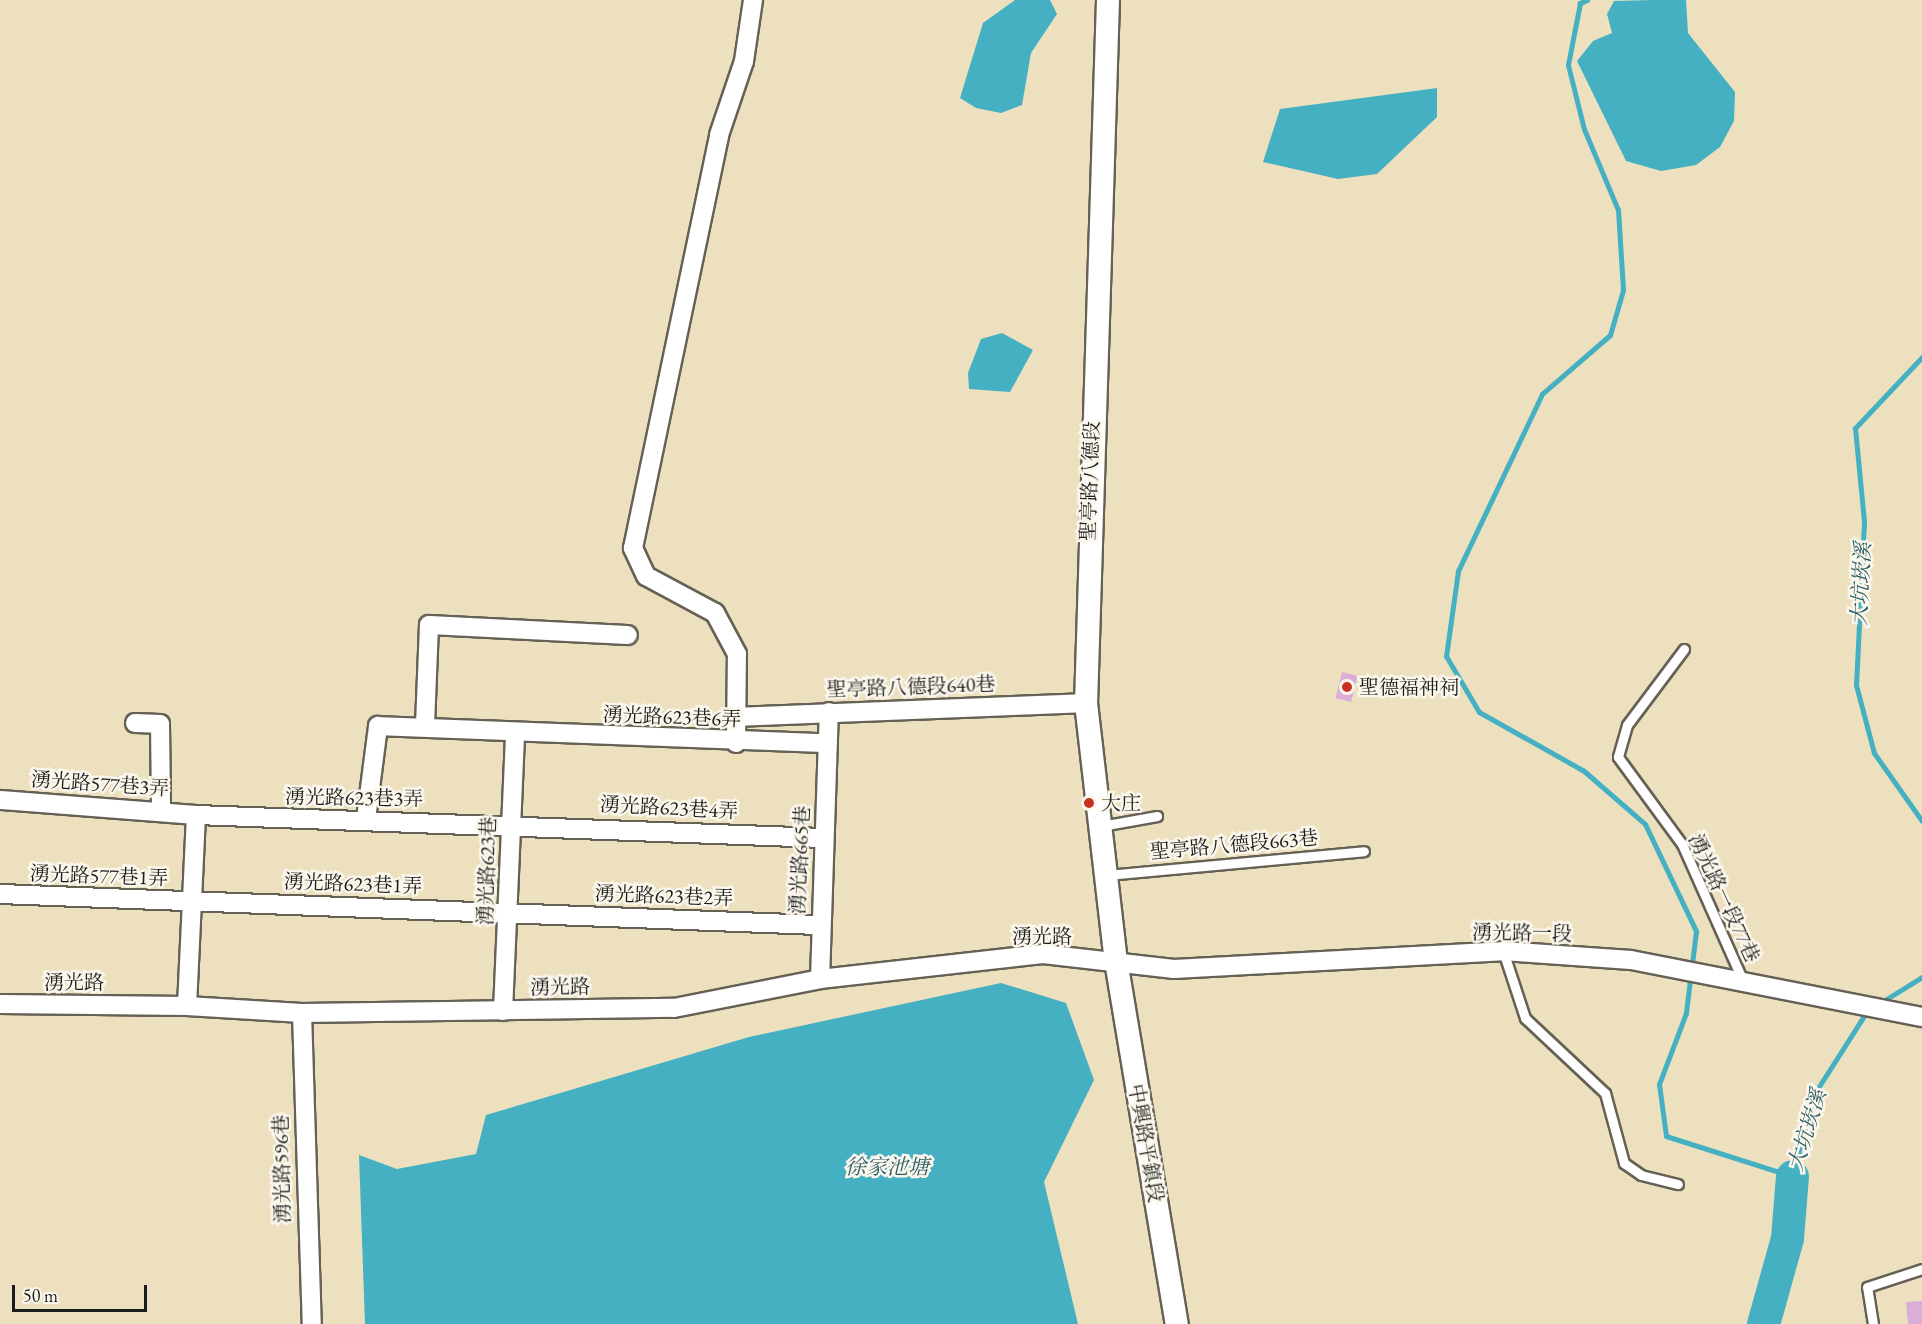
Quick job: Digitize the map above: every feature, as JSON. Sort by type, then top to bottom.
[{"type":"street","points":[[736,743],[737,654],[715,613],[646,576],[633,548],[719,135],[744,61],[753,0]]},
{"type":"street","name":"聖亭路八德段","points":[[1108,0],[1086,703],[1116,962]]},
{"type":"street","points":[[425,725],[429,625],[628,635]]},
{"type":"street","name":"聖亭路八德段640巷","points":[[737,717],[1086,703]]},
{"type":"street","name":"湧光路665巷","points":[[820,979],[819,925],[829,712]]},
{"type":"street","points":[[135,723],[160,724],[161,809]]},
{"type":"street","name":"湧光路623巷6弄","points":[[366,819],[378,726],[425,725],[515,733],[736,743],[828,743]]},
{"type":"street","name":"湧光路623巷","points":[[503,1011],[515,733]]},
{"type":"street","name":"湧光路577巷3弄","points":[[0,800],[161,809],[196,816]]},
{"type":"street","points":[[187,1006],[196,902],[196,816]]},
{"type":"street","name":"湧光路623巷3弄","points":[[196,816],[512,824]]},
{"type":"street","name":"湧光路623巷4弄","points":[[512,824],[824,838]]},
{"type":"street","name":"湧光路577巷1弄","points":[[0,894],[196,902]]},
{"type":"street","name":"湧光路623巷1弄","points":[[196,902],[508,911]]},
{"type":"street","name":"湧光路623巷2弄","points":[[508,911],[819,925]]},
{"type":"street","name":"湧光路一段","points":[[1116,962],[1174,969],[1503,951],[1631,960],[1900,1016],[1922,1017]]},
{"type":"street","name":"湧光路","points":[[0,1004],[187,1006],[302,1013],[674,1008],[820,979],[1043,954],[1116,962]]},
{"type":"street","name":"中興路平鎮段","points":[[1116,962],[1177,1324]]},
{"type":"street","name":"湧光路596巷","points":[[302,1013],[312,1324]]},
{"type":"lane","name":"湧光路一段77巷","points":[[1684,649],[1627,725],[1618,757],[1682,843],[1744,983]]},
{"type":"lane","points":[[1099,827],[1157,816]]},
{"type":"lane","name":"聖亭路八德段663巷","points":[[1107,875],[1364,851]]},
{"type":"lane","points":[[1503,951],[1525,1018],[1605,1093],[1624,1163],[1641,1174],[1678,1184]]},
{"type":"lane","points":[[1873,1324],[1867,1287],[1922,1269]]},
{"type":"water","points":[[1015,0],[1050,0],[1057,14],[1031,53],[1022,105],[1001,113],[976,108],[960,98],[983,23]]},
{"type":"water","points":[[1686,0],[1688,33],[1735,92],[1734,121],[1720,147],[1696,165],[1661,171],[1626,161],[1577,61],[1593,41],[1612,33],[1607,14],[1614,1]]},
{"type":"water","points":[[1437,88],[1437,117],[1377,174],[1338,179],[1263,162],[1280,109]]},
{"type":"water","points":[[1002,333],[1033,350],[1010,392],[969,389],[968,373],[981,339]]},
{"type":"water","name":"徐家池塘","points":[[1001,983],[1066,1003],[1094,1080],[1044,1182],[1078,1324],[365,1324],[359,1155],[397,1169],[476,1154],[486,1115],[749,1037]]},
{"type":"building","name":"聖德福神祠","points":[[1342,672],[1358,676],[1351,702],[1335,698]]},
{"type":"building","points":[[1922,1301],[1922,1324],[1908,1324],[1906,1302]]},
{"type":"waterway","points":[[1587,0],[1580,3],[1568,65],[1584,129],[1618,210],[1623,290],[1610,335],[1542,394],[1458,571],[1446,656],[1479,712],[1584,771],[1645,824],[1696,931],[1686,1013],[1659,1084],[1666,1136],[1792,1176],[1818,1088],[1867,1011]]},
{"type":"waterway","name":"大坑崁溪","points":[[1922,357],[1855,428],[1864,522],[1856,685],[1874,753],[1922,821]]},
{"type":"waterway","name":"大坑崁溪","points":[[1880,1003],[1922,977]]},
{"type":"waterway","name":"大坑崁溪","points":[[1763,1324],[1787,1238],[1792,1176]]},
{"type":"place","name":"聖德福神祠","points":[[1347,687]]},
{"type":"place","name":"大庄","points":[[1089,803]]}]
